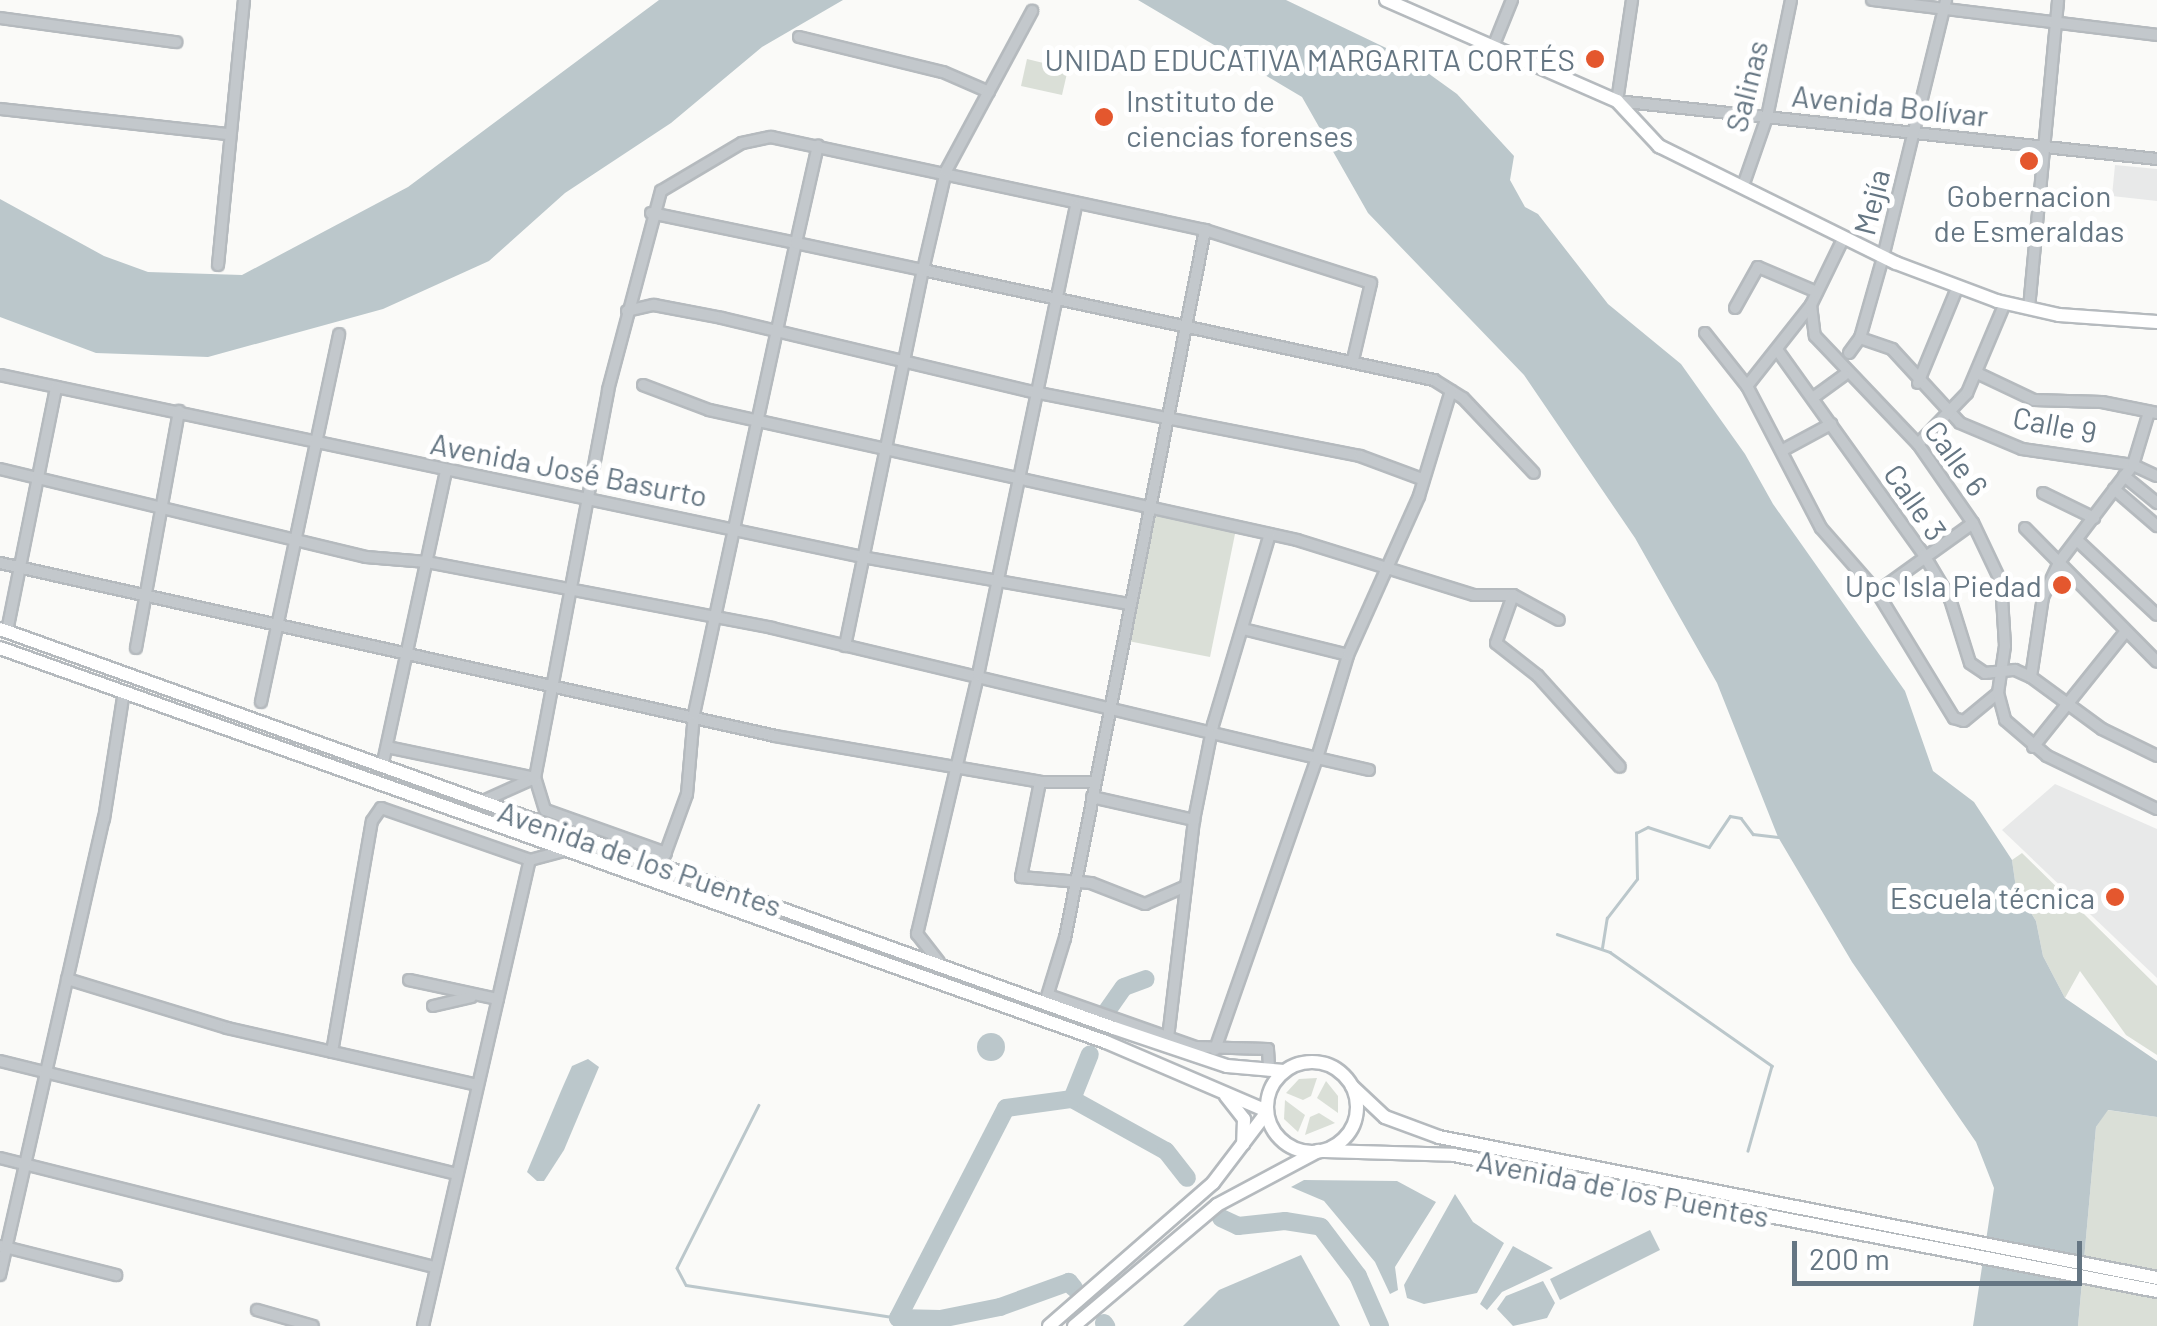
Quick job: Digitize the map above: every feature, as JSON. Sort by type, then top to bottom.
[{"type":"main road","points":[[1386,0],[1617,101],[1659,146],[1744,182],[1883,256],[2005,303],[2157,322]]},
{"type":"main road","name":"Avenida de los Puentes","points":[[4,630],[480,802],[663,859],[946,967],[1048,999],[1220,1064],[1276,1071]]},
{"type":"main road","name":"Avenida de los Puentes","points":[[0,648],[1213,1084],[1267,1112]]},
{"type":"main road","points":[[1049,1326],[1237,1158],[1267,1112],[1276,1071],[1321,1062],[1352,1086],[1357,1108],[1351,1129],[1316,1154],[1216,1205],[1074,1326]]},
{"type":"main road","points":[[1213,1084],[1244,1119],[1237,1158]]},
{"type":"main road","name":"Avenida de los Puentes","points":[[1352,1086],[1378,1113],[1418,1132],[2157,1292]]},
{"type":"main road","points":[[1267,1112],[1287,1145],[1316,1154]]},
{"type":"main road","name":"Avenida de los Puentes","points":[[1316,1154],[1454,1155],[1919,1240],[2157,1278]]},
{"type":"street","points":[[218,265],[227,134],[244,0]]},
{"type":"street","points":[[1493,46],[1512,0]]},
{"type":"street","points":[[1617,101],[1632,0]]},
{"type":"street","name":"Salinas","points":[[1744,182],[1767,116],[1791,0]]},
{"type":"street","points":[[1872,0],[1945,6],[2055,26],[2157,35]]},
{"type":"street","points":[[2028,308],[2058,0]]},
{"type":"street","name":"Mejía","points":[[1849,354],[1860,338],[1883,256],[1945,6]]},
{"type":"street","points":[[845,646],[901,360],[946,171],[1032,10]]},
{"type":"street","points":[[0,18],[176,42]]},
{"type":"street","points":[[799,37],[944,72],[989,92]]},
{"type":"street","name":"Avenida Bolívar","points":[[1617,101],[2157,159]]},
{"type":"street","points":[[0,109],[227,134]]},
{"type":"street","points":[[574,830],[540,806],[535,778],[558,682],[627,311],[661,191],[753,138],[818,145],[946,171],[1076,205],[1205,230],[1371,283],[1354,360]]},
{"type":"street","points":[[663,859],[687,794],[694,714],[818,145]]},
{"type":"street","points":[[946,967],[924,950],[916,934],[953,767],[978,676],[994,576],[1038,391],[1053,295],[1076,205]]},
{"type":"street","points":[[652,213],[1053,295],[1124,317],[1187,326],[1434,380],[1451,391],[1534,473]]},
{"type":"street","points":[[1205,230],[1147,504],[1076,881],[1048,999],[1215,1050],[1268,1050],[1276,1071]]},
{"type":"street","points":[[1747,386],[1810,305],[1844,238]]},
{"type":"street","points":[[1735,308],[1758,267],[1817,292]]},
{"type":"street","points":[[1918,383],[1958,286]]},
{"type":"street","points":[[1918,444],[1948,416],[1978,374],[2005,303]]},
{"type":"street","points":[[627,311],[654,305],[1038,391],[1360,456],[1422,479]]},
{"type":"street","name":"Calle 6","points":[[1810,305],[1815,336],[1844,374],[1918,444],[1973,523],[2001,582],[2003,670],[1998,694]]},
{"type":"street","points":[[1705,333],[1747,386],[1820,528],[1877,592],[1954,718],[1964,722],[1998,694],[2005,720],[2034,747],[2157,809]]},
{"type":"street","points":[[262,702],[339,334]]},
{"type":"street","name":"Calle 9","points":[[1860,338],[1892,349],[1948,416],[2022,449],[2133,466],[2157,476]]},
{"type":"street","name":"Calle 3","points":[[1778,351],[1924,555],[1950,600],[1970,663],[1985,673],[2003,670]]},
{"type":"street","points":[[1814,398],[1844,374]]},
{"type":"street","points":[[1978,374],[2034,400],[2102,402],[2153,413],[2133,466],[2060,561],[2036,622],[2031,677]]},
{"type":"street","name":"Avenida José Basurto","points":[[0,375],[316,438],[446,472],[591,502],[735,528],[862,557],[994,576],[1128,604]]},
{"type":"street","points":[[643,385],[757,421],[1270,534],[1383,571],[1474,595],[1513,595],[1559,620]]},
{"type":"street","points":[[4,630],[56,387]]},
{"type":"street","points":[[1215,1050],[1317,758],[1348,655],[1422,479],[1451,391]]},
{"type":"street","points":[[136,648],[179,411]]},
{"type":"street","points":[[1782,450],[1831,424]]},
{"type":"street","points":[[0,469],[297,541],[427,562],[845,646],[1369,770]]},
{"type":"street","points":[[382,767],[446,472]]},
{"type":"street","points":[[2124,476],[2157,502]]},
{"type":"street","points":[[2114,489],[2157,526]]},
{"type":"street","points":[[2043,493],[2094,518]]},
{"type":"street","points":[[1877,592],[1973,523]]},
{"type":"street","points":[[2025,528],[2157,662]]},
{"type":"street","points":[[1168,1038],[1184,887],[1212,731],[1270,534]]},
{"type":"street","points":[[2078,541],[2157,615]]},
{"type":"street","points":[[0,562],[558,682],[775,736],[1040,782],[1092,782]]},
{"type":"street","points":[[1513,595],[1496,643],[1538,676],[1620,766]]},
{"type":"street","points":[[1242,629],[1348,655]]},
{"type":"street","points":[[2034,747],[2125,632]]},
{"type":"street","points":[[2003,670],[2031,677],[2067,704],[2157,756]]},
{"type":"street","points":[[0,1275],[3,1247],[26,1165],[104,818],[124,692]]},
{"type":"street","points":[[387,746],[535,778]]},
{"type":"street","points":[[480,802],[535,778]]},
{"type":"street","points":[[1040,782],[1020,875],[1076,881],[1145,904],[1184,887]]},
{"type":"street","points":[[1092,798],[1194,820]]},
{"type":"street","points":[[332,1052],[374,816],[383,808],[530,860],[568,850]]},
{"type":"street","points":[[472,816],[478,841]]},
{"type":"street","points":[[422,1326],[530,860]]},
{"type":"street","points":[[67,979],[332,1052],[478,1085]]},
{"type":"street","points":[[408,980],[498,999]]},
{"type":"street","points":[[433,1006],[477,995]]},
{"type":"street","points":[[0,1061],[457,1174]]},
{"type":"street","points":[[0,1158],[434,1267]]},
{"type":"street","points":[[3,1247],[116,1275]]},
{"type":"street","points":[[257,1310],[314,1326]]},
{"type":"shaded area","points":[[659,0],[843,0],[762,47],[671,123],[565,193],[489,261],[383,309],[208,357],[96,353],[0,317],[0,199],[104,256],[148,272],[242,275],[408,187]]},
{"type":"shaded area","points":[[1138,0],[1286,0],[1407,58],[1457,94],[1514,156],[1510,180],[1525,207],[1538,214],[1608,304],[1681,364],[1745,454],[1773,504],[1905,691],[1933,771],[1974,802],[2012,860],[2016,888],[2036,921],[2043,956],[2065,998],[2157,1061],[2157,1117],[2108,1110],[2096,1127],[2078,1326],[1973,1326],[1994,1188],[1976,1142],[1852,962],[1778,837],[1717,683],[1635,538],[1524,375],[1368,213],[1302,97]]},
{"type":"shaded area","points":[[1027,59],[1068,69],[1062,95],[1021,86]]},
{"type":"shaded area","points":[[2115,165],[2157,169],[2157,201],[2112,196]]},
{"type":"shaded area","points":[[1154,512],[1236,529],[1210,657],[1128,641]]},
{"type":"shaded area","name":"Escuela técnica","points":[[2055,784],[2157,829],[2157,978],[2002,830]]},
{"type":"shaded area","points":[[2022,853],[2157,986],[2157,1055],[2126,1035],[2080,971],[2065,998],[2043,956],[2036,921],[2016,888],[2012,860]]},
{"type":"shaded area","points":[[991,1033],[1001,1037],[1005,1047],[1001,1057],[991,1061],[981,1057],[977,1047],[981,1037]]},
{"type":"shaded area","points":[[588,1059],[599,1067],[564,1150],[544,1181],[537,1181],[527,1172],[572,1066]]},
{"type":"shaded area","points":[[1317,1078],[1311,1096],[1303,1100],[1286,1093],[1299,1079]]},
{"type":"shaded area","points":[[1326,1081],[1338,1096],[1338,1113],[1317,1098]]},
{"type":"shaded area","points":[[1285,1100],[1305,1115],[1298,1132],[1284,1119]]},
{"type":"shaded area","points":[[2107,1110],[2157,1117],[2157,1326],[2078,1326],[2096,1127]]},
{"type":"shaded area","points":[[1319,1113],[1335,1123],[1305,1135],[1310,1117]]},
{"type":"shaded area","points":[[1304,1180],[1397,1181],[1436,1202],[1395,1267],[1398,1290],[1390,1294],[1375,1262],[1324,1201],[1291,1187]]},
{"type":"shaded area","points":[[1455,1194],[1473,1222],[1504,1243],[1477,1293],[1424,1304],[1407,1298],[1404,1285]]},
{"type":"shaded area","points":[[1650,1230],[1660,1250],[1560,1300],[1550,1279]]},
{"type":"shaded area","points":[[1513,1246],[1553,1268],[1502,1292],[1487,1310],[1480,1304]]},
{"type":"shaded area","points":[[1301,1255],[1340,1326],[1183,1326],[1219,1290]]},
{"type":"shaded area","points":[[1543,1281],[1555,1303],[1547,1318],[1513,1326],[1497,1309],[1506,1296]]},
{"type":"waterway","points":[[1602,948],[1607,918],[1637,879],[1636,833],[1648,827],[1709,847],[1730,816],[1741,818],[1753,834],[1778,837]]},
{"type":"waterway","points":[[1557,934],[1610,952],[1772,1066],[1748,1151]]},
{"type":"waterway","points":[[1107,1011],[1124,987],[1146,979]]},
{"type":"waterway","points":[[1074,1288],[1069,1282],[1000,1307],[940,1319],[898,1318],[1006,1108],[1072,1099],[1090,1054]]},
{"type":"waterway","points":[[1072,1099],[1166,1151],[1187,1178]]},
{"type":"waterway","points":[[759,1105],[677,1268],[686,1285],[898,1318]]},
{"type":"waterway","points":[[1221,1218],[1238,1226],[1285,1221],[1321,1227],[1358,1276],[1380,1326]]},
{"type":"place","name":"UNIDAD EDUCATIVA MARGARITA CORTÉS","points":[[1595,59]]},
{"type":"place","name":"Instituto de ciencias forenses","points":[[1104,117]]},
{"type":"place","name":"Gobernacion de Esmeraldas","points":[[2029,161]]},
{"type":"place","name":"Upc Isla Piedad","points":[[2062,585]]},
{"type":"place","name":"Escuela técnica","points":[[2115,897]]}]
